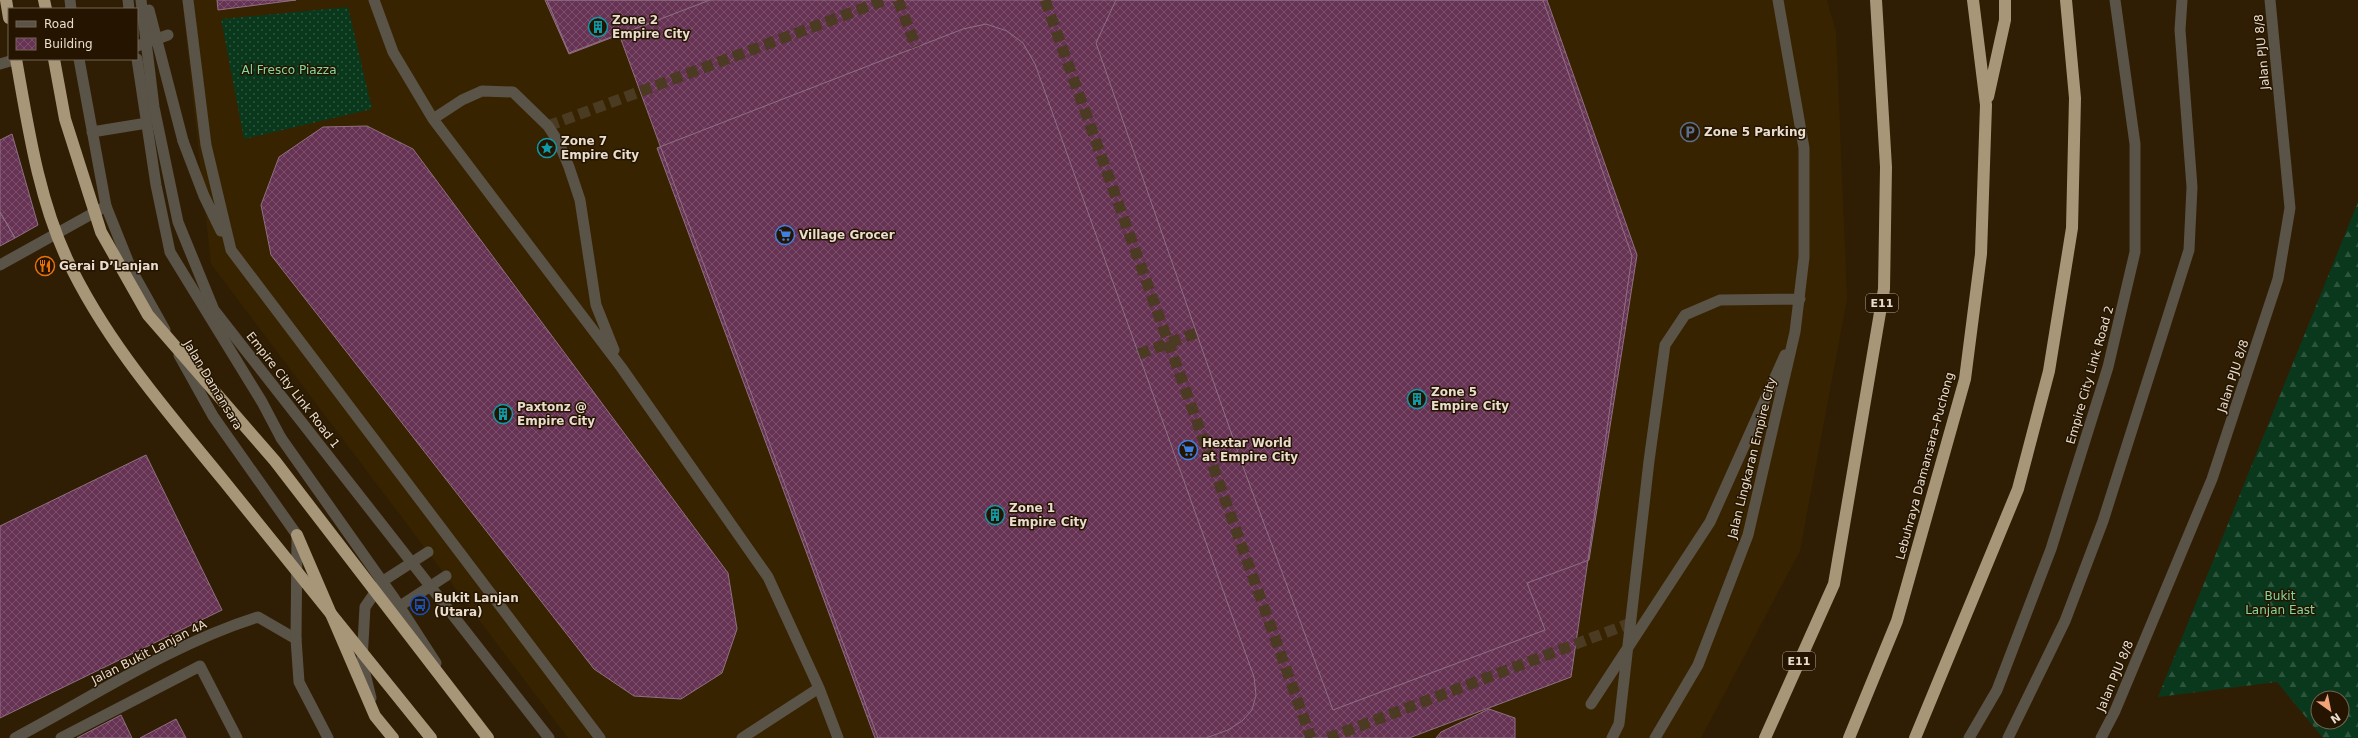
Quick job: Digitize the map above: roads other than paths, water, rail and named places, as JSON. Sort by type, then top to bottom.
[{"type":"highway","points":[[6,0],[8,12]]},
{"type":"highway","points":[[1868,0],[1876,19]]},
{"type":"highway","name":"E11","points":[[1765,738],[1834,584],[1884,289],[1886,167],[1876,0]]},
{"type":"highway","name":"Lebuhraya Damansara–Puchong","points":[[1850,738],[1897,621],[1965,379],[1981,254],[1986,105],[1972,0]]},
{"type":"highway","points":[[1986,105],[2005,20],[2005,0]]},
{"type":"highway","points":[[1915,738],[2018,488],[2049,371],[2072,228],[2075,98],[2066,0]]},
{"type":"highway","points":[[16,60],[30,135],[49,215],[67,260],[106,330],[164,407],[431,738]]},
{"type":"highway","points":[[54,60],[64,119],[101,232],[148,315],[275,461],[488,738]]},
{"type":"highway","points":[[297,534],[375,716],[393,738]]},
{"type":"street","name":"Empire City Link Road 1","points":[[141,0],[154,107],[178,222],[214,310],[549,738]]},
{"type":"street","points":[[146,0],[165,78],[183,141],[204,196],[230,250],[600,738]]},
{"type":"street","points":[[188,0],[206,145],[230,250]]},
{"type":"street","points":[[374,0],[393,52],[433,119],[621,367],[768,577],[819,688],[838,738]]},
{"type":"street","name":"Jalan Lingkaran Empire City","points":[[1655,738],[1698,665],[1748,535],[1795,332],[1804,257],[1804,148],[1778,0]]},
{"type":"street","name":"Empire City Link Road 2","points":[[1969,738],[1997,690],[2052,549],[2108,367],[2135,252],[2135,144],[2115,0]]},
{"type":"street","points":[[2008,738],[2065,622],[2103,522],[2189,250],[2192,187],[2180,30],[2182,0]]},
{"type":"street","name":"Jalan PJU 8/8","points":[[2101,738],[2115,711],[2212,479],[2278,279],[2290,208],[2270,0]]},
{"type":"street","points":[[138,46],[168,36]]},
{"type":"street","points":[[0,64],[13,60]]},
{"type":"street","name":"Jalan Damansara","points":[[79,60],[106,206],[132,271],[214,416],[297,534]]},
{"type":"street","points":[[137,60],[156,185],[170,252],[262,402],[281,438],[400,606],[484,738]]},
{"type":"street","points":[[433,119],[462,100],[482,91],[513,92],[548,126],[560,144],[574,180],[580,200],[596,305],[621,367]]},
{"type":"street","points":[[92,132],[147,123]]},
{"type":"street","points":[[0,266],[106,206]]},
{"type":"street","points":[[1612,738],[1619,724],[1649,461],[1665,344],[1685,315],[1720,300],[1800,299]]},
{"type":"street","name":"Jalan Lingkaran Empire City","points":[[1591,704],[1710,522],[1795,332]]},
{"type":"street","points":[[297,534],[296,639],[299,682],[328,738]]},
{"type":"street","points":[[375,716],[362,661],[365,607],[383,581],[428,552]]},
{"type":"street","points":[[400,606],[446,576]]},
{"type":"street","name":"Jalan Bukit Lanjan 4A","points":[[15,738],[158,660],[226,627],[258,617],[296,639]]},
{"type":"street","points":[[61,738],[200,666],[237,738]]},
{"type":"street","points":[[742,738],[819,688]]},
{"type":"tunnel","points":[[548,126],[885,0]]},
{"type":"tunnel","points":[[898,0],[916,47]]},
{"type":"tunnel","points":[[1045,0],[1311,738]]},
{"type":"tunnel","points":[[1139,354],[1196,333]]},
{"type":"tunnel","points":[[1328,738],[1631,623]]},
{"type":"place","name":"Zone 2 Empire City","points":[[598,27]]},
{"type":"place","name":"Zone 5 Parking","points":[[1690,132]]},
{"type":"place","name":"Zone 7 Empire City","points":[[547,148]]},
{"type":"place","name":"Village Grocer","points":[[785,235]]},
{"type":"place","name":"Gerai D’Lanjan","points":[[45,266]]},
{"type":"place","name":"Zone 5 Empire City","points":[[1417,399]]},
{"type":"place","name":"Paxtonz @ Empire City","points":[[503,414]]},
{"type":"place","name":"Hextar World at Empire City","points":[[1188,450]]},
{"type":"place","name":"Zone 1 Empire City","points":[[995,515]]},
{"type":"place","name":"Bukit Lanjan (Utara)","points":[[420,605]]},
{"type":"park label","name":"Al Fresco Piazza","points":[[289,70]]},
{"type":"park label","name":"Bukit Lanjan East","points":[[2280,603]]}]
